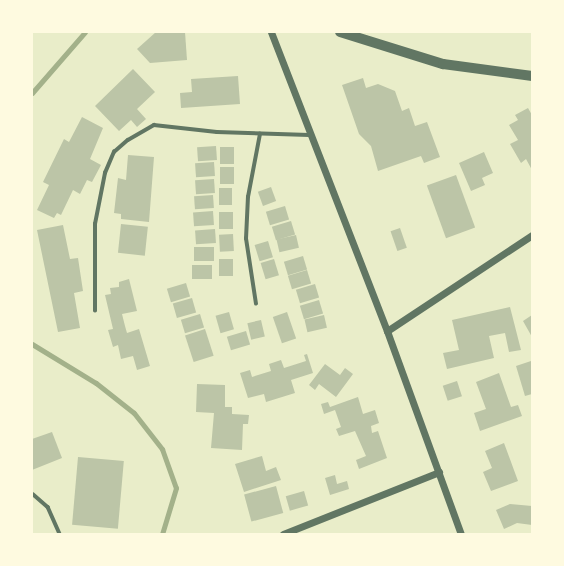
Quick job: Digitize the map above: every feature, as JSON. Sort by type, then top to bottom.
[{"type":"street","points":[[271,32],[387,331],[461,534]]},
{"type":"street","points":[[340,32],[443,64],[533,76]]},
{"type":"street","points":[[387,331],[533,235]]},
{"type":"street","points":[[283,534],[439,472]]},
{"type":"lane","points":[[95,311],[95,224],[106,173],[114,152],[154,125],[260,134],[310,135]]},
{"type":"lane","points":[[256,304],[246,239],[248,197],[260,134]]},
{"type":"lane","points":[[33,494],[48,507],[60,534]]},
{"type":"building","points":[[156,32],[185,32],[187,60],[150,63],[137,49]]},
{"type":"building","points":[[133,69],[155,92],[137,109],[146,119],[137,127],[131,120],[119,131],[95,106]]},
{"type":"building","points":[[238,76],[240,104],[181,108],[180,93],[192,92],[191,79]]},
{"type":"building","points":[[363,78],[366,88],[378,84],[395,91],[402,111],[409,108],[415,126],[427,122],[440,157],[424,163],[421,156],[378,171],[371,146],[359,134],[342,85]]},
{"type":"building","points":[[528,108],[532,115],[532,170],[526,159],[521,163],[510,144],[518,140],[509,125],[518,120],[515,115]]},
{"type":"building","points":[[82,117],[103,128],[90,159],[101,165],[92,182],[87,180],[80,194],[73,190],[61,215],[57,213],[54,218],[37,210],[49,185],[43,182],[64,139],[69,142]]},
{"type":"building","points":[[216,146],[217,160],[198,161],[197,147]]},
{"type":"building","points":[[220,147],[234,147],[234,164],[220,164]]},
{"type":"building","points":[[484,152],[493,173],[482,178],[485,185],[471,191],[459,163]]},
{"type":"building","points":[[128,155],[154,157],[149,222],[121,219],[121,214],[114,213],[118,178],[126,180]]},
{"type":"building","points":[[214,162],[215,176],[196,177],[195,163]]},
{"type":"building","points":[[220,167],[234,167],[234,184],[220,184]]},
{"type":"building","points":[[456,175],[475,228],[446,238],[427,186]]},
{"type":"building","points":[[214,179],[215,193],[196,194],[195,180]]},
{"type":"building","points":[[271,187],[276,201],[263,206],[258,192]]},
{"type":"building","points":[[219,188],[232,188],[232,205],[219,205]]},
{"type":"building","points":[[213,195],[214,208],[195,209],[194,196]]},
{"type":"building","points":[[285,206],[289,219],[270,225],[266,212]]},
{"type":"building","points":[[213,211],[214,225],[194,226],[193,212]]},
{"type":"building","points":[[219,212],[233,212],[233,229],[219,229]]},
{"type":"building","points":[[291,221],[295,234],[276,240],[272,227]]},
{"type":"building","points":[[121,224],[148,227],[145,256],[118,253]]},
{"type":"building","points":[[63,225],[70,259],[78,258],[83,291],[74,293],[80,328],[58,332],[37,230]]},
{"type":"building","points":[[400,228],[407,248],[397,251],[391,231]]},
{"type":"building","points":[[215,229],[216,243],[196,244],[195,230]]},
{"type":"building","points":[[233,234],[234,251],[220,252],[219,235]]},
{"type":"building","points":[[296,235],[299,248],[279,252],[277,239]]},
{"type":"building","points":[[268,241],[273,257],[260,261],[255,245]]},
{"type":"building","points":[[194,247],[214,247],[214,261],[194,261]]},
{"type":"building","points":[[303,256],[307,269],[288,275],[284,262]]},
{"type":"building","points":[[219,259],[233,259],[233,276],[219,276]]},
{"type":"building","points":[[274,259],[279,275],[266,279],[261,263]]},
{"type":"building","points":[[192,265],[212,265],[212,279],[192,279]]},
{"type":"building","points":[[307,270],[311,283],[292,289],[288,276]]},
{"type":"building","points":[[129,279],[137,311],[122,314],[127,333],[139,329],[150,366],[137,370],[133,356],[121,359],[118,345],[113,347],[108,330],[113,329],[105,295],[111,294],[110,288],[119,287],[119,282]]},
{"type":"building","points":[[186,283],[190,296],[171,302],[167,289]]},
{"type":"building","points":[[315,284],[319,297],[300,303],[296,290]]},
{"type":"building","points":[[192,298],[196,312],[177,318],[173,304]]},
{"type":"building","points":[[319,300],[323,313],[304,319],[300,306]]},
{"type":"building","points":[[510,307],[521,350],[509,352],[505,333],[489,336],[494,358],[447,369],[443,353],[459,350],[452,320]]},
{"type":"building","points":[[229,312],[234,329],[221,333],[216,316]]},
{"type":"building","points":[[287,312],[296,338],[282,343],[273,317]]},
{"type":"building","points":[[200,314],[204,327],[185,333],[181,320]]},
{"type":"building","points":[[324,315],[327,328],[307,332],[305,319]]},
{"type":"building","points":[[532,315],[532,337],[523,321]]},
{"type":"building","points":[[261,320],[265,337],[251,340],[247,323]]},
{"type":"building","points":[[205,329],[214,356],[194,362],[185,335]]},
{"type":"building","points":[[246,331],[250,344],[231,350],[227,337]]},
{"type":"building","points":[[307,354],[313,373],[291,380],[295,393],[266,402],[264,394],[248,398],[240,373],[250,370],[252,377],[271,371],[269,364],[281,360],[284,368],[306,361],[304,355]]},
{"type":"building","points":[[531,361],[532,394],[525,396],[516,366]]},
{"type":"building","points":[[325,364],[340,375],[345,368],[353,374],[336,397],[319,384],[315,390],[309,385]]},
{"type":"building","points":[[499,373],[511,407],[518,405],[522,416],[480,431],[474,413],[486,409],[476,382]]},
{"type":"building","points":[[457,381],[462,396],[448,401],[443,386]]},
{"type":"building","points":[[197,384],[225,385],[225,407],[232,407],[232,414],[249,415],[248,424],[243,424],[242,450],[211,448],[214,413],[196,412]]},
{"type":"building","points":[[358,397],[363,414],[375,410],[379,423],[371,426],[372,433],[378,431],[387,458],[359,469],[356,460],[366,456],[355,431],[339,436],[336,429],[341,427],[335,410],[324,414],[321,404],[328,402],[330,407]]},
{"type":"building","points":[[52,432],[62,458],[32,470],[32,439]]},
{"type":"building","points":[[504,443],[518,481],[491,491],[483,472],[492,468],[485,451]]},
{"type":"building","points":[[262,456],[266,471],[276,467],[281,480],[244,492],[235,464]]},
{"type":"building","points":[[78,457],[124,461],[118,529],[72,525]]},
{"type":"building","points":[[335,475],[337,484],[347,481],[349,489],[330,495],[325,478]]},
{"type":"building","points":[[276,486],[283,513],[251,522],[244,495]]},
{"type":"building","points":[[304,491],[308,505],[290,511],[286,496]]},
{"type":"building","points":[[510,504],[532,506],[532,525],[517,523],[504,529],[496,510]]},
{"type":"waterway","points":[[32,93],[85,32]]},
{"type":"waterway","points":[[32,344],[96,383],[134,413],[162,449],[176,488],[162,534]]}]
